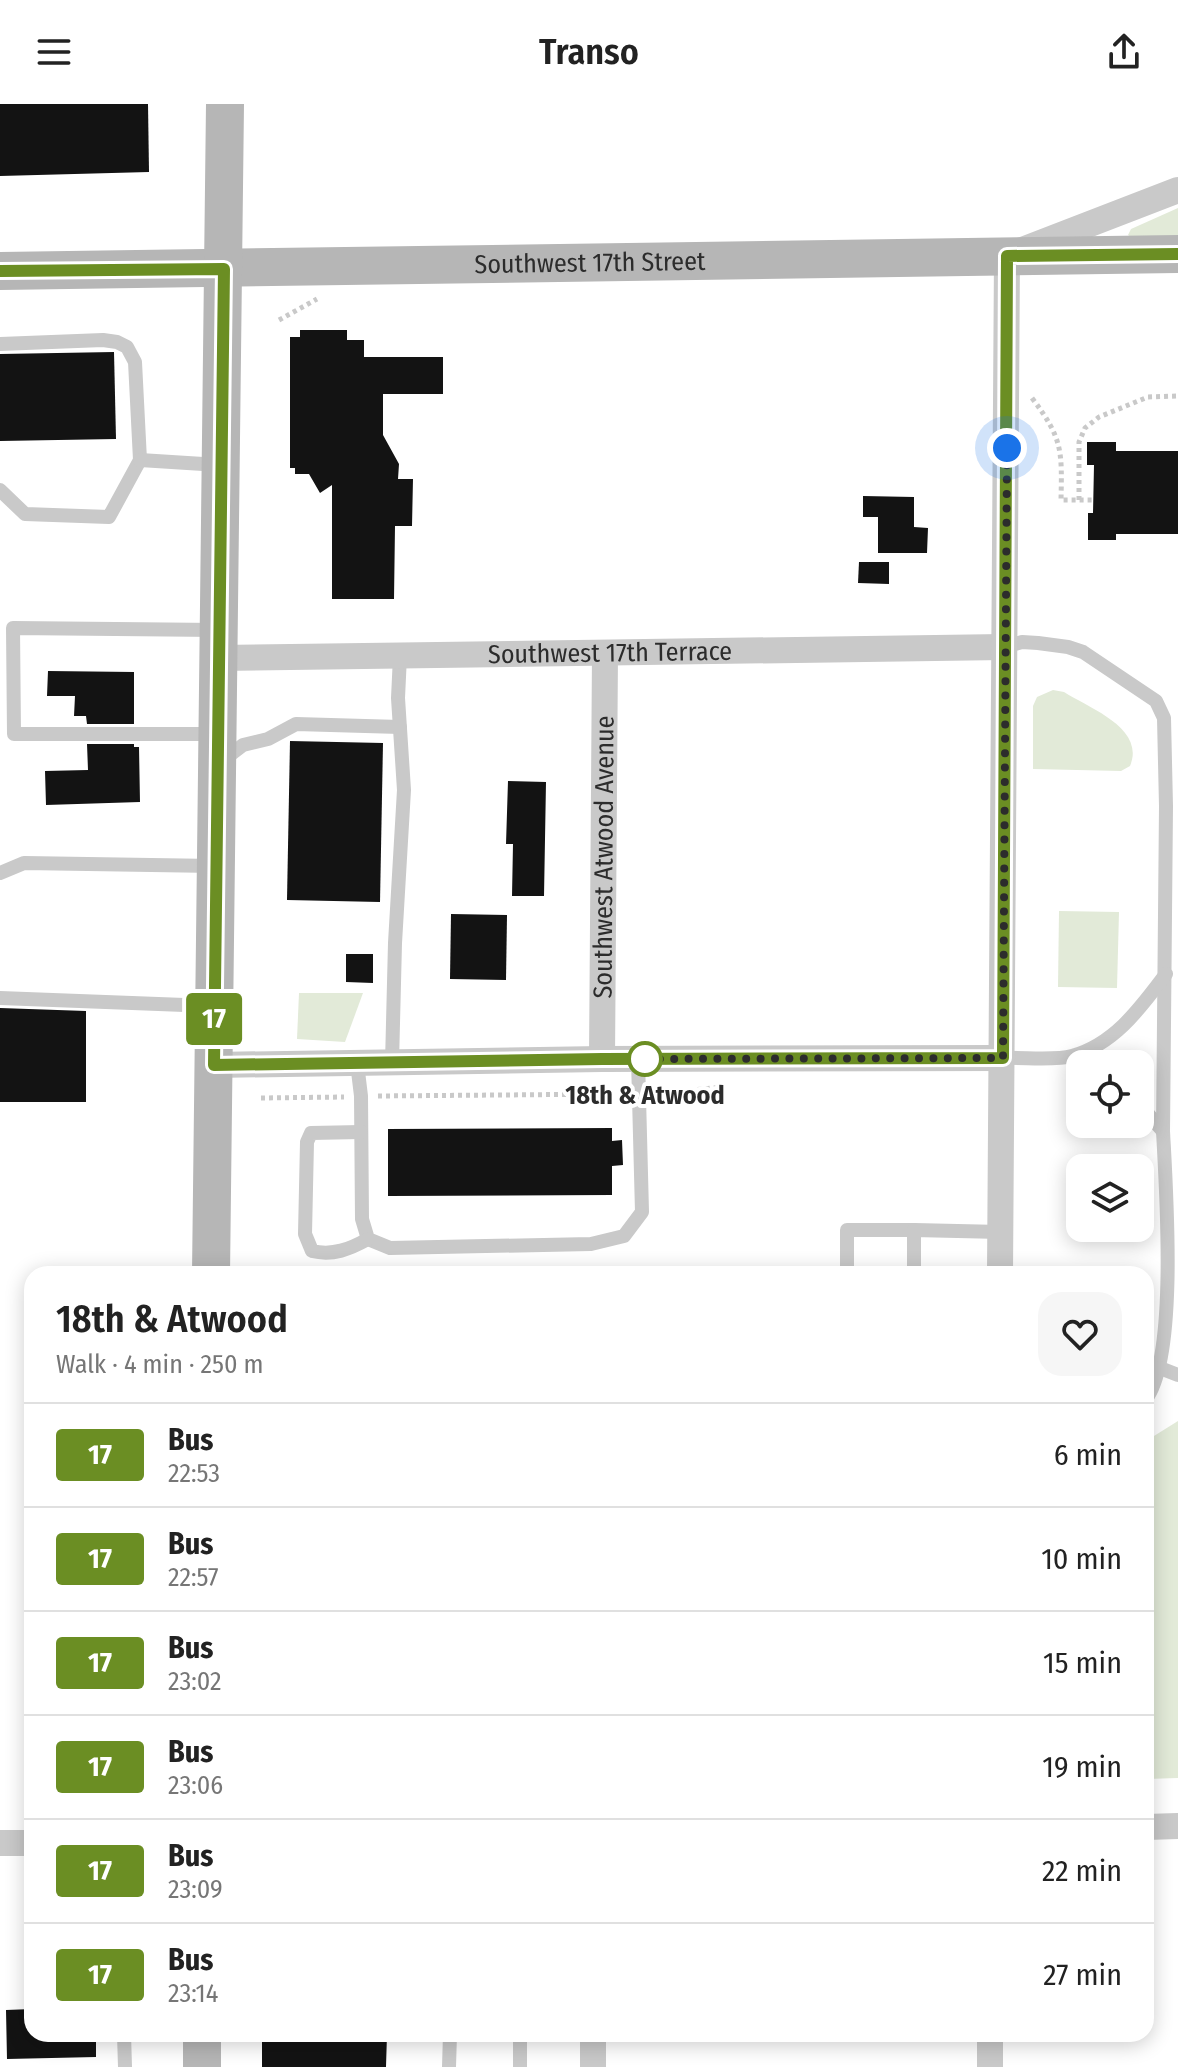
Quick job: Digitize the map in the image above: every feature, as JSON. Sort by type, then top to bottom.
[{"type":"main road","points":[[211,1266],[225,104]]},
{"type":"main road","name":"Southwest 17th Street","points":[[0,271],[1178,254]]},
{"type":"main road","points":[[202,2042],[202,2067]]},
{"type":"street","points":[[1000,1266],[1007,256],[1178,190]]},
{"type":"street","name":"Southwest 17th Terrace","points":[[218,644],[400,656],[1004,647]]},
{"type":"street","name":"Southwest Atwood Avenue","points":[[602,1059],[605,653]]},
{"type":"street","points":[[214,1065],[602,1059],[1003,1058]]},
{"type":"street","points":[[1154,1827],[1178,1826]]},
{"type":"street","points":[[0,1843],[24,1843]]},
{"type":"street","points":[[593,2042],[593,2067]]},
{"type":"street","points":[[990,2042],[990,2067]]},
{"type":"lane","points":[[0,344],[103,340],[127,347],[135,362],[140,460],[109,517],[25,514],[0,490]]},
{"type":"lane","points":[[140,460],[220,465]]},
{"type":"lane","points":[[218,644],[13,628],[14,734],[217,750],[268,739],[296,724],[400,727]]},
{"type":"lane","points":[[1004,647],[1022,642],[1068,647],[1083,652],[1156,701],[1164,718],[1168,1137],[1166,1334],[1159,1376],[1154,1385]]},
{"type":"lane","points":[[392,1063],[404,790],[400,656]]},
{"type":"lane","points":[[0,873],[24,863],[216,866]]},
{"type":"lane","points":[[1093,1050],[1136,1013],[1166,974]]},
{"type":"lane","points":[[0,998],[214,1007]]},
{"type":"lane","points":[[1003,1058],[1066,1060]]},
{"type":"lane","points":[[361,1132],[311,1133],[307,1142],[305,1234],[312,1251],[323,1254],[347,1250],[368,1239],[390,1248],[591,1244],[624,1236],[642,1212],[638,1059]]},
{"type":"lane","points":[[357,1063],[361,1096],[362,1219],[368,1239]]},
{"type":"lane","points":[[1154,1121],[1168,1137]]},
{"type":"lane","points":[[847,1266],[847,1230],[1001,1232]]},
{"type":"lane","points":[[914,1230],[914,1266]]},
{"type":"lane","points":[[1160,1368],[1178,1375]]},
{"type":"lane","points":[[124,2042],[125,2067]]},
{"type":"lane","points":[[449,2067],[450,2042]]},
{"type":"lane","points":[[520,2042],[520,2067]]},
{"type":"path","points":[[1026,391],[1052,424],[1062,454],[1061,500],[1094,500]]},
{"type":"path","points":[[1079,500],[1079,442],[1085,428],[1099,417],[1148,397],[1178,396]]},
{"type":"path","points":[[261,1098],[674,1093],[730,1086]]},
{"type":"green space","points":[[1178,208],[1178,237],[1132,238],[1128,235],[1131,229]]},
{"type":"green space","points":[[1053,690],[1064,692],[1100,712],[1123,730],[1133,753],[1130,766],[1121,771],[1033,769],[1033,706],[1037,697]]},
{"type":"green space","points":[[1059,911],[1119,912],[1117,988],[1058,987]]},
{"type":"green space","points":[[299,993],[363,993],[345,1042],[297,1039]]},
{"type":"green space","points":[[1178,1421],[1178,1778],[1154,1779],[1154,1436]]},
{"type":"building","points":[[0,104],[148,104],[149,172],[0,176]]},
{"type":"building","points":[[300,330],[347,330],[347,340],[364,340],[364,357],[443,357],[443,394],[383,394],[383,435],[399,464],[398,479],[413,479],[412,526],[395,526],[394,599],[332,599],[332,485],[320,493],[309,474],[295,474],[295,468],[290,468],[290,337],[300,337]]},
{"type":"building","points":[[114,352],[116,439],[0,441],[0,354]]},
{"type":"building","points":[[1087,442],[1116,442],[1116,451],[1178,451],[1178,534],[1116,534],[1116,540],[1088,540],[1088,513],[1093,513],[1094,465],[1087,465]]},
{"type":"building","points":[[863,496],[914,497],[914,527],[928,528],[927,553],[878,553],[878,517],[863,517]]},
{"type":"building","points":[[859,562],[889,562],[889,584],[858,583]]},
{"type":"building","points":[[48,671],[134,672],[134,724],[87,724],[86,716],[74,716],[75,696],[47,696]]},
{"type":"building","points":[[290,741],[383,743],[380,902],[287,900]]},
{"type":"building","points":[[87,744],[134,744],[134,747],[139,747],[140,802],[46,805],[45,771],[88,770]]},
{"type":"building","points":[[508,781],[546,782],[544,896],[512,896],[513,844],[506,844]]},
{"type":"building","points":[[451,914],[507,915],[506,980],[450,979]]},
{"type":"building","points":[[346,954],[373,954],[373,983],[346,982]]},
{"type":"building","points":[[0,1008],[86,1011],[86,1102],[0,1102]]},
{"type":"building","points":[[612,1128],[612,1141],[622,1140],[623,1165],[612,1166],[612,1195],[388,1196],[388,1129]]},
{"type":"building","points":[[24,2009],[24,2042],[96,2042],[96,2057],[7,2059],[6,2010]]},
{"type":"building","points":[[262,2042],[387,2042],[386,2067],[262,2067]]},
{"type":"bus line","name":"17","points":[[0,271],[224,269],[214,1065],[602,1059],[1003,1058],[1007,256],[1178,254]]},
{"type":"place","name":"18th & Atwood","points":[[645,1059]]},
{"type":"route","points":[[645,1059],[638,1059],[1003,1058],[1007,448]]}]
